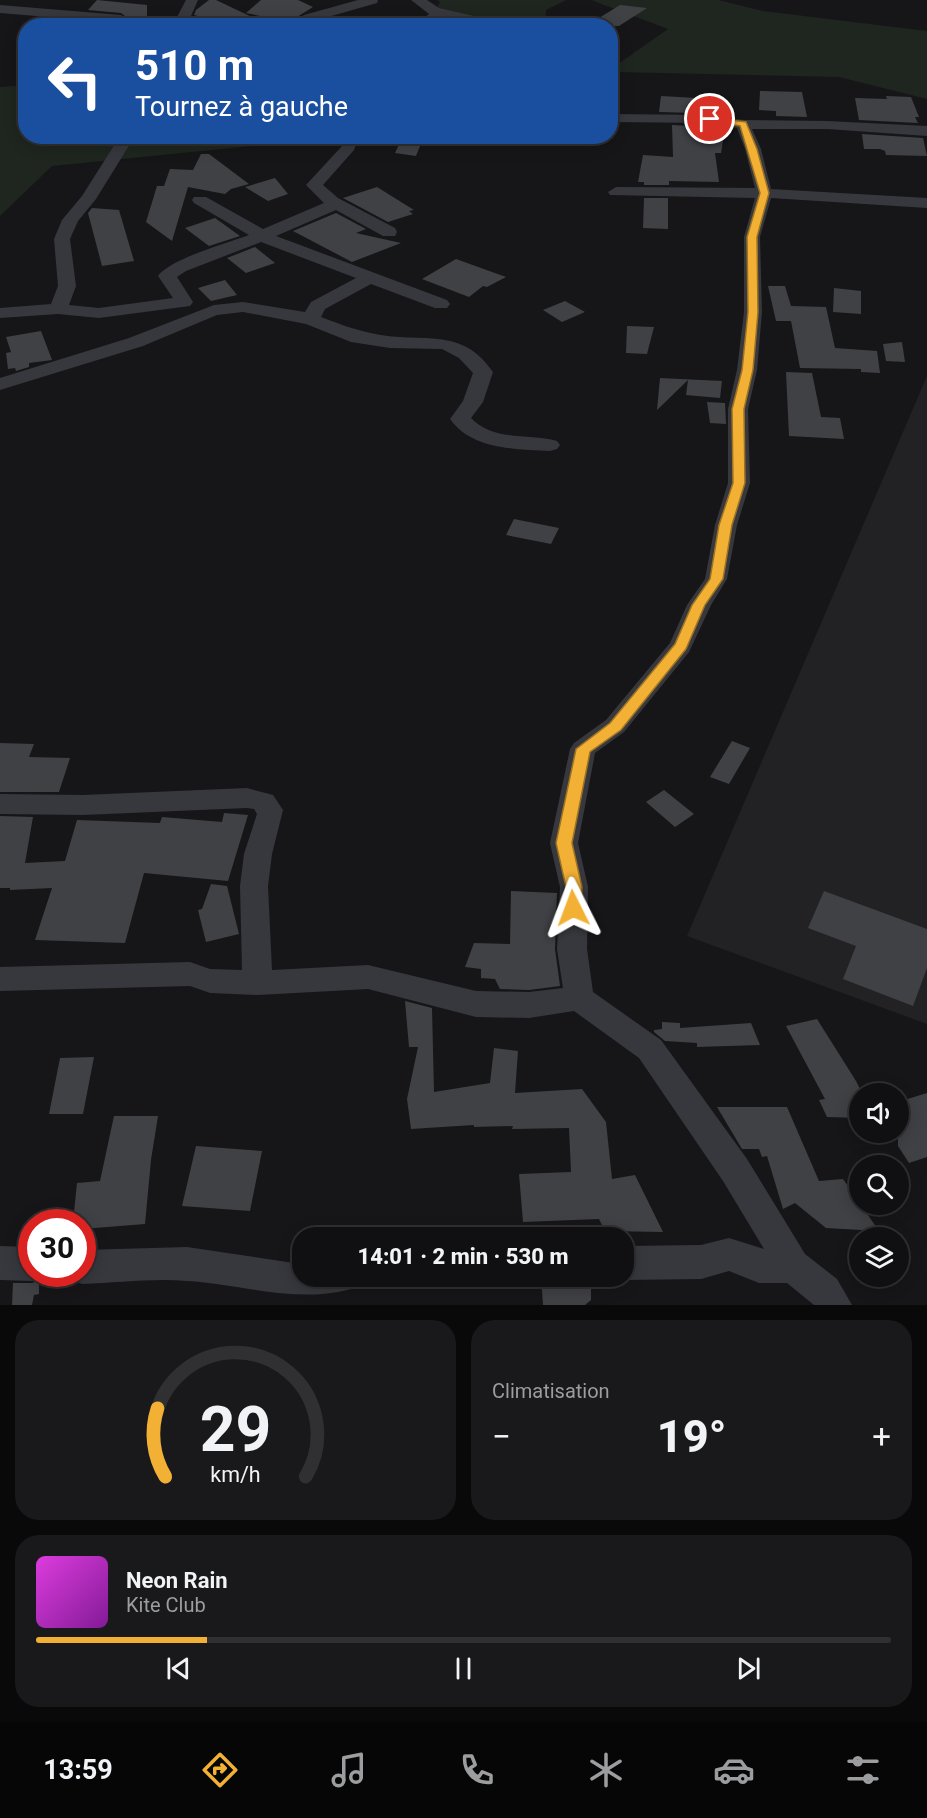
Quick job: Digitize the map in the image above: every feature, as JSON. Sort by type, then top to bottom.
[{"type":"street","points":[[185,18],[192,0]]},
{"type":"street","points":[[309,18],[372,0]]},
{"type":"street","points":[[417,0],[434,11],[464,18]]},
{"type":"street","points":[[0,9],[109,18]]},
{"type":"street","points":[[432,18],[437,14],[434,11]]},
{"type":"street","points":[[618,118],[710,119],[743,124],[826,125],[927,131]]},
{"type":"street","points":[[579,998],[572,949],[574,887],[564,843],[583,749],[615,726],[681,646],[699,605],[716,579],[726,525],[739,483],[738,409],[747,370],[753,312],[752,237],[764,193],[753,149],[743,124]]},
{"type":"street","points":[[58,309],[67,286],[62,239],[70,220],[88,199],[123,144]]},
{"type":"street","points":[[349,144],[314,185],[336,203],[389,232]]},
{"type":"street","points":[[616,192],[764,193],[927,203]]},
{"type":"street","points":[[200,200],[243,223],[261,236],[441,304]]},
{"type":"street","points":[[0,313],[58,309],[99,314],[184,302],[167,276],[180,267],[261,236],[336,203]]},
{"type":"street","points":[[311,319],[317,306],[369,278]]},
{"type":"street","points":[[0,384],[136,342],[214,310],[243,307],[311,319],[351,336],[390,342],[446,344],[466,354],[483,372],[474,402],[460,419],[466,427],[489,439],[550,445]]},
{"type":"street","points":[[0,804],[83,805],[226,798],[260,800],[267,805],[270,815],[258,855],[253,915],[258,983]]},
{"type":"street","points":[[0,979],[190,974],[210,981],[258,983],[368,977],[476,1004],[529,1005],[579,998],[650,1048],[735,1170],[793,1266],[825,1291],[834,1305]]},
{"type":"street","points":[[634,1263],[701,1262],[729,1254],[759,1266],[793,1266]]},
{"type":"street","points":[[0,1263],[18,1264]]},
{"type":"street","points":[[96,1267],[187,1264],[292,1280]]},
{"type":"shaded area","points":[[437,0],[566,0],[546,10],[545,18],[432,18],[440,2]]},
{"type":"shaded area","points":[[591,0],[718,0],[763,11],[927,31],[927,99],[839,77],[618,72],[618,64],[668,29]]},
{"type":"shaded area","points":[[18,86],[18,144],[271,144],[52,166],[0,216],[0,87]]},
{"type":"shaded area","points":[[927,376],[927,1024],[687,936]]},
{"type":"building","points":[[97,0],[147,5],[147,18],[127,18],[121,13],[88,10]]},
{"type":"building","points":[[209,0],[216,0],[254,18],[205,18],[194,15],[196,10]]},
{"type":"building","points":[[261,0],[298,0],[313,7],[295,18],[270,18],[246,13]]},
{"type":"building","points":[[620,5],[647,8],[619,26],[618,18],[599,18]]},
{"type":"building","points":[[760,91],[802,92],[807,117],[776,116],[776,111],[759,110]]},
{"type":"building","points":[[661,96],[696,98],[695,113],[659,112]]},
{"type":"building","points":[[886,96],[911,97],[919,117],[915,117],[918,123],[859,120],[855,98],[887,99]]},
{"type":"building","points":[[672,125],[725,128],[721,153],[715,153],[719,182],[669,181],[669,185],[644,185],[644,182],[638,182],[643,155],[673,157]]},
{"type":"building","points":[[862,134],[923,138],[927,156],[886,155],[885,151],[880,149],[864,149]]},
{"type":"building","points":[[399,144],[421,144],[416,156],[395,153]]},
{"type":"building","points":[[201,154],[209,154],[249,184],[231,189],[225,194],[188,187],[172,241],[146,222],[157,186],[164,186],[170,169],[193,170]]},
{"type":"building","points":[[275,178],[288,194],[268,201],[245,187]]},
{"type":"building","points":[[377,187],[414,210],[409,211],[413,214],[388,222],[343,198]]},
{"type":"building","points":[[644,198],[668,198],[668,229],[643,228]]},
{"type":"building","points":[[92,208],[119,210],[134,261],[102,266],[88,213]]},
{"type":"building","points":[[336,213],[366,229],[356,233],[401,243],[352,262],[293,231]]},
{"type":"building","points":[[215,218],[240,236],[209,246],[185,228]]},
{"type":"building","points":[[255,247],[275,263],[246,273],[227,258]]},
{"type":"building","points":[[456,259],[506,277],[487,287],[483,286],[469,297],[422,279]]},
{"type":"building","points":[[225,280],[237,295],[211,301],[198,288]]},
{"type":"building","points":[[768,286],[785,286],[791,306],[826,307],[835,348],[877,351],[880,373],[861,372],[861,369],[800,368],[791,321],[776,321]]},
{"type":"building","points":[[834,288],[861,291],[861,314],[833,312]]},
{"type":"building","points":[[565,301],[585,312],[562,322],[543,310]]},
{"type":"building","points":[[627,326],[654,327],[647,354],[626,353]]},
{"type":"building","points":[[41,331],[52,360],[29,363],[29,367],[16,371],[15,368],[8,369],[6,353],[11,352],[6,337]]},
{"type":"building","points":[[902,342],[905,362],[886,361],[883,344]]},
{"type":"building","points":[[786,372],[812,373],[821,417],[840,418],[844,439],[789,436]]},
{"type":"building","points":[[660,378],[722,381],[720,398],[686,395],[688,380],[657,410]]},
{"type":"building","points":[[707,402],[725,403],[726,424],[710,423]]},
{"type":"building","points":[[514,519],[559,528],[551,544],[506,535]]},
{"type":"building","points":[[732,741],[750,748],[729,784],[710,777]]},
{"type":"building","points":[[0,743],[34,744],[29,757],[70,758],[59,792],[0,792]]},
{"type":"building","points":[[664,790],[694,814],[675,827],[646,802]]},
{"type":"building","points":[[224,813],[248,815],[228,881],[144,873],[125,943],[35,940],[52,888],[10,890],[10,888],[0,888],[0,816],[33,817],[25,863],[65,861],[77,820],[160,823],[162,817],[222,822]]},
{"type":"building","points":[[211,884],[227,886],[239,934],[206,942],[198,910],[202,909]]},
{"type":"building","points":[[511,891],[557,893],[555,949],[560,986],[529,990],[500,989],[495,979],[481,978],[481,969],[465,967],[474,943],[510,944]]},
{"type":"building","points":[[824,891],[927,929],[927,968],[913,1006],[843,979],[856,946],[808,928]]},
{"type":"building","points":[[405,1001],[432,1008],[434,1092],[490,1083],[494,1048],[518,1051],[515,1093],[582,1089],[606,1122],[612,1179],[635,1175],[663,1232],[634,1232],[634,1227],[603,1227],[599,1219],[523,1222],[519,1174],[571,1172],[569,1128],[512,1129],[513,1126],[474,1127],[474,1125],[411,1129],[407,1099],[418,1047],[409,1047]]},
{"type":"building","points":[[817,1019],[857,1083],[849,1083],[849,1118],[827,1117],[819,1100],[825,1099],[786,1026]]},
{"type":"building","points":[[662,1022],[680,1023],[680,1028],[751,1023],[760,1045],[697,1047],[697,1043],[665,1041],[654,1032],[654,1030],[662,1029]]},
{"type":"building","points":[[94,1057],[83,1114],[49,1114],[60,1058]]},
{"type":"building","points":[[927,1093],[927,1157],[909,1163],[909,1155],[904,1155],[898,1143],[909,1143],[909,1099]]},
{"type":"building","points":[[717,1107],[787,1107],[819,1181],[843,1179],[849,1188],[849,1215],[868,1215],[876,1227],[826,1228],[795,1203],[783,1209],[767,1156],[762,1157],[759,1149],[742,1149]]},
{"type":"building","points":[[114,1116],[158,1116],[145,1224],[96,1228],[96,1209],[74,1209],[77,1183],[100,1181]]},
{"type":"building","points":[[196,1146],[262,1151],[250,1211],[182,1206]]},
{"type":"building","points":[[13,1283],[18,1283],[18,1287],[39,1287],[39,1294],[34,1295],[32,1305],[12,1305]]},
{"type":"building","points":[[542,1287],[591,1287],[591,1300],[585,1305],[543,1305]]},
{"type":"route","points":[[573,908],[574,887],[564,843],[583,749],[615,726],[681,646],[699,605],[716,579],[726,525],[739,483],[738,409],[747,370],[753,312],[752,237],[764,193],[753,149],[743,124],[710,119]]}]
